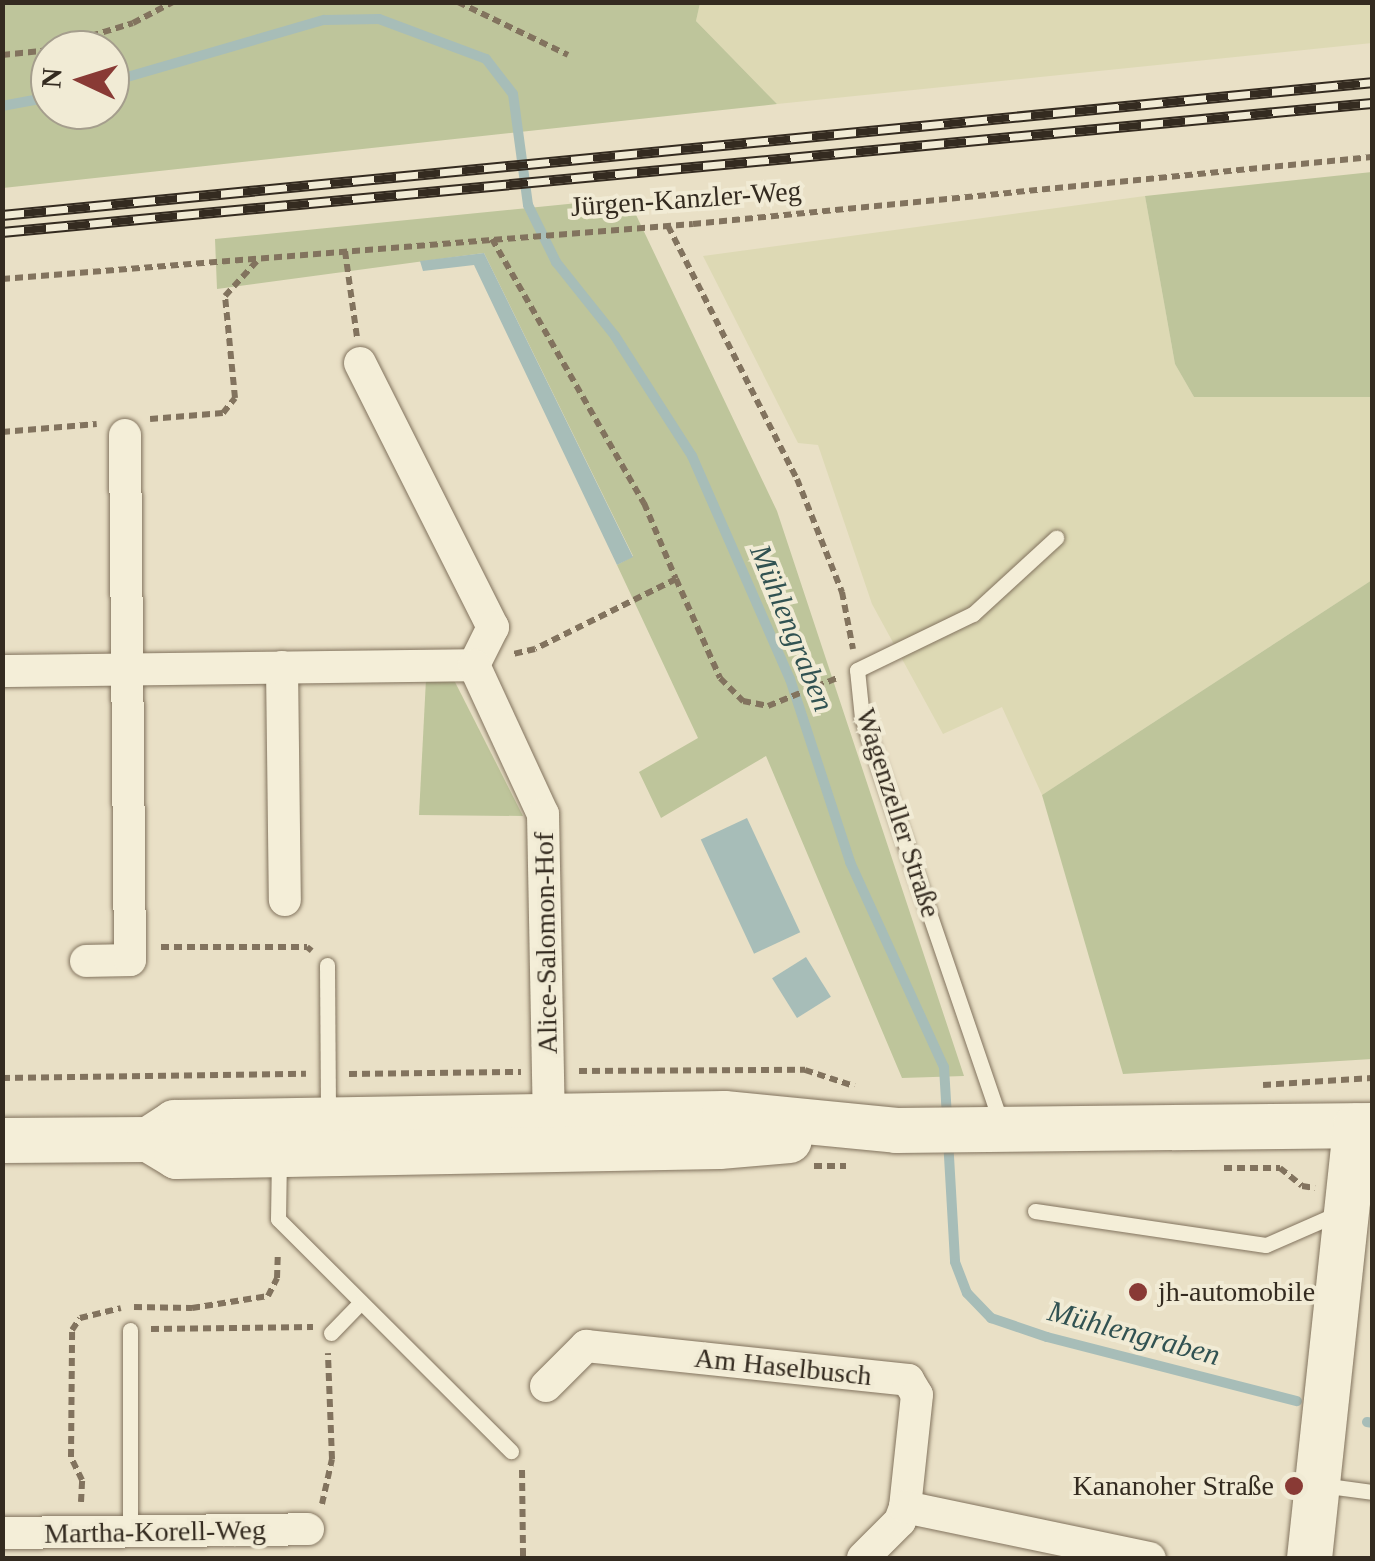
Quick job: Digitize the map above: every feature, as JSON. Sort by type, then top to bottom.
[{"type":"main road","points":[[2,1140],[148,1139],[176,1156],[303,1137],[550,1116],[724,1113],[930,1131]]},
{"type":"main road","points":[[303,1137],[720,1146],[930,1131],[1364,1125],[1348,1201],[1309,1558]]},
{"type":"street","points":[[2,671],[474,665],[493,626],[360,363]]},
{"type":"street","points":[[86,961],[130,960],[125,426]]},
{"type":"street","name":"Alice-Salomon-Hof","points":[[474,665],[543,814],[550,1116]]},
{"type":"street","points":[[282,667],[285,900]]},
{"type":"street","name":"Am Haselbusch","points":[[546,1386],[586,1346],[908,1380],[917,1394],[905,1506]]},
{"type":"street","points":[[863,1558],[900,1521],[905,1506],[1150,1558]]},
{"type":"street","name":"Martha-Korell-Weg","points":[[2,1533],[308,1530]]},
{"type":"lane","points":[[857,670],[973,614],[1056,538]]},
{"type":"lane","name":"Wagenzeller Straße","points":[[857,670],[862,718],[1003,1130]]},
{"type":"lane","points":[[327,964],[303,1137],[278,1219],[511,1451]]},
{"type":"lane","points":[[1034,1212],[1266,1245],[1348,1201]]},
{"type":"lane","points":[[332,1333],[361,1302]]},
{"type":"lane","points":[[130,1330],[130,1534]]},
{"type":"lane","points":[[1317,1484],[1372,1492]]},
{"type":"path","points":[[2,54],[42,51],[133,23],[173,2]]},
{"type":"path","points":[[458,2],[568,55]]},
{"type":"path","name":"Jürgen-Kanzler-Weg","points":[[2,279],[562,231],[668,226],[1372,157]]},
{"type":"path","name":"Wagenzeller Straße","points":[[668,226],[797,479],[842,592],[857,670]]},
{"type":"path","points":[[492,239],[644,504],[720,678],[743,701],[768,706],[813,686]]},
{"type":"path","points":[[345,251],[360,363]]},
{"type":"path","points":[[2,432],[125,426],[222,413],[235,398],[226,296],[258,260]]},
{"type":"path","points":[[474,665],[535,649],[676,579]]},
{"type":"path","points":[[130,947],[307,947],[327,964]]},
{"type":"path","points":[[1204,1168],[1280,1168],[1302,1186],[1348,1201]]},
{"type":"path","points":[[130,1330],[265,1324],[312,1326],[326,1337],[332,1459],[322,1503],[308,1530]]},
{"type":"path","points":[[511,1451],[523,1473],[523,1558]]},
{"type":"shaded area","points":[[700,2],[1372,2],[1372,43],[777,104],[696,21]]},
{"type":"shaded area","points":[[1145,196],[1175,364],[1194,397],[1372,397],[1372,580],[1042,795],[1002,707],[943,734],[872,604],[818,445],[798,443],[703,256]]},
{"type":"green space","points":[[2,3],[700,3],[696,21],[777,104],[3,188]]},
{"type":"green space","points":[[1372,172],[1372,397],[1194,397],[1175,364],[1145,196]]},
{"type":"green space","points":[[628,198],[777,511],[964,1076],[902,1078],[766,756],[661,818],[639,772],[698,738],[617,565],[633,556],[484,253],[217,289],[215,239]]},
{"type":"green space","points":[[1372,580],[1372,1059],[1123,1074],[1042,795]]},
{"type":"green space","points":[[442,676],[455,682],[523,816],[419,815],[426,679]]},
{"type":"water","points":[[484,253],[633,557],[617,565],[474,265],[423,271],[420,261]]},
{"type":"water","points":[[747,818],[800,932],[754,954],[701,840]]},
{"type":"water","points":[[806,957],[831,997],[797,1018],[772,978]]},
{"type":"waterway","name":"Mühlengraben","points":[[130,76],[324,20],[379,19],[486,59],[513,94],[528,205],[556,262],[615,336],[692,456],[790,679],[850,862],[944,1067],[947,1117]]},
{"type":"waterway","name":"Mühlengraben","points":[[2,106],[30,101]]},
{"type":"waterway","name":"Mühlengraben","points":[[948,1139],[955,1262],[967,1293],[991,1318],[1047,1337],[1297,1401]]},
{"type":"waterway","name":"Mühlengraben","points":[[1367,1422],[1372,1423]]},
{"type":"railway","points":[[2,215],[1372,82]]},
{"type":"railway","points":[[2,232],[1372,103]]},
{"type":"place","name":"jh-automobile","points":[[1138,1292]]},
{"type":"place","name":"Kananoher Straße","points":[[1294,1486]]}]
